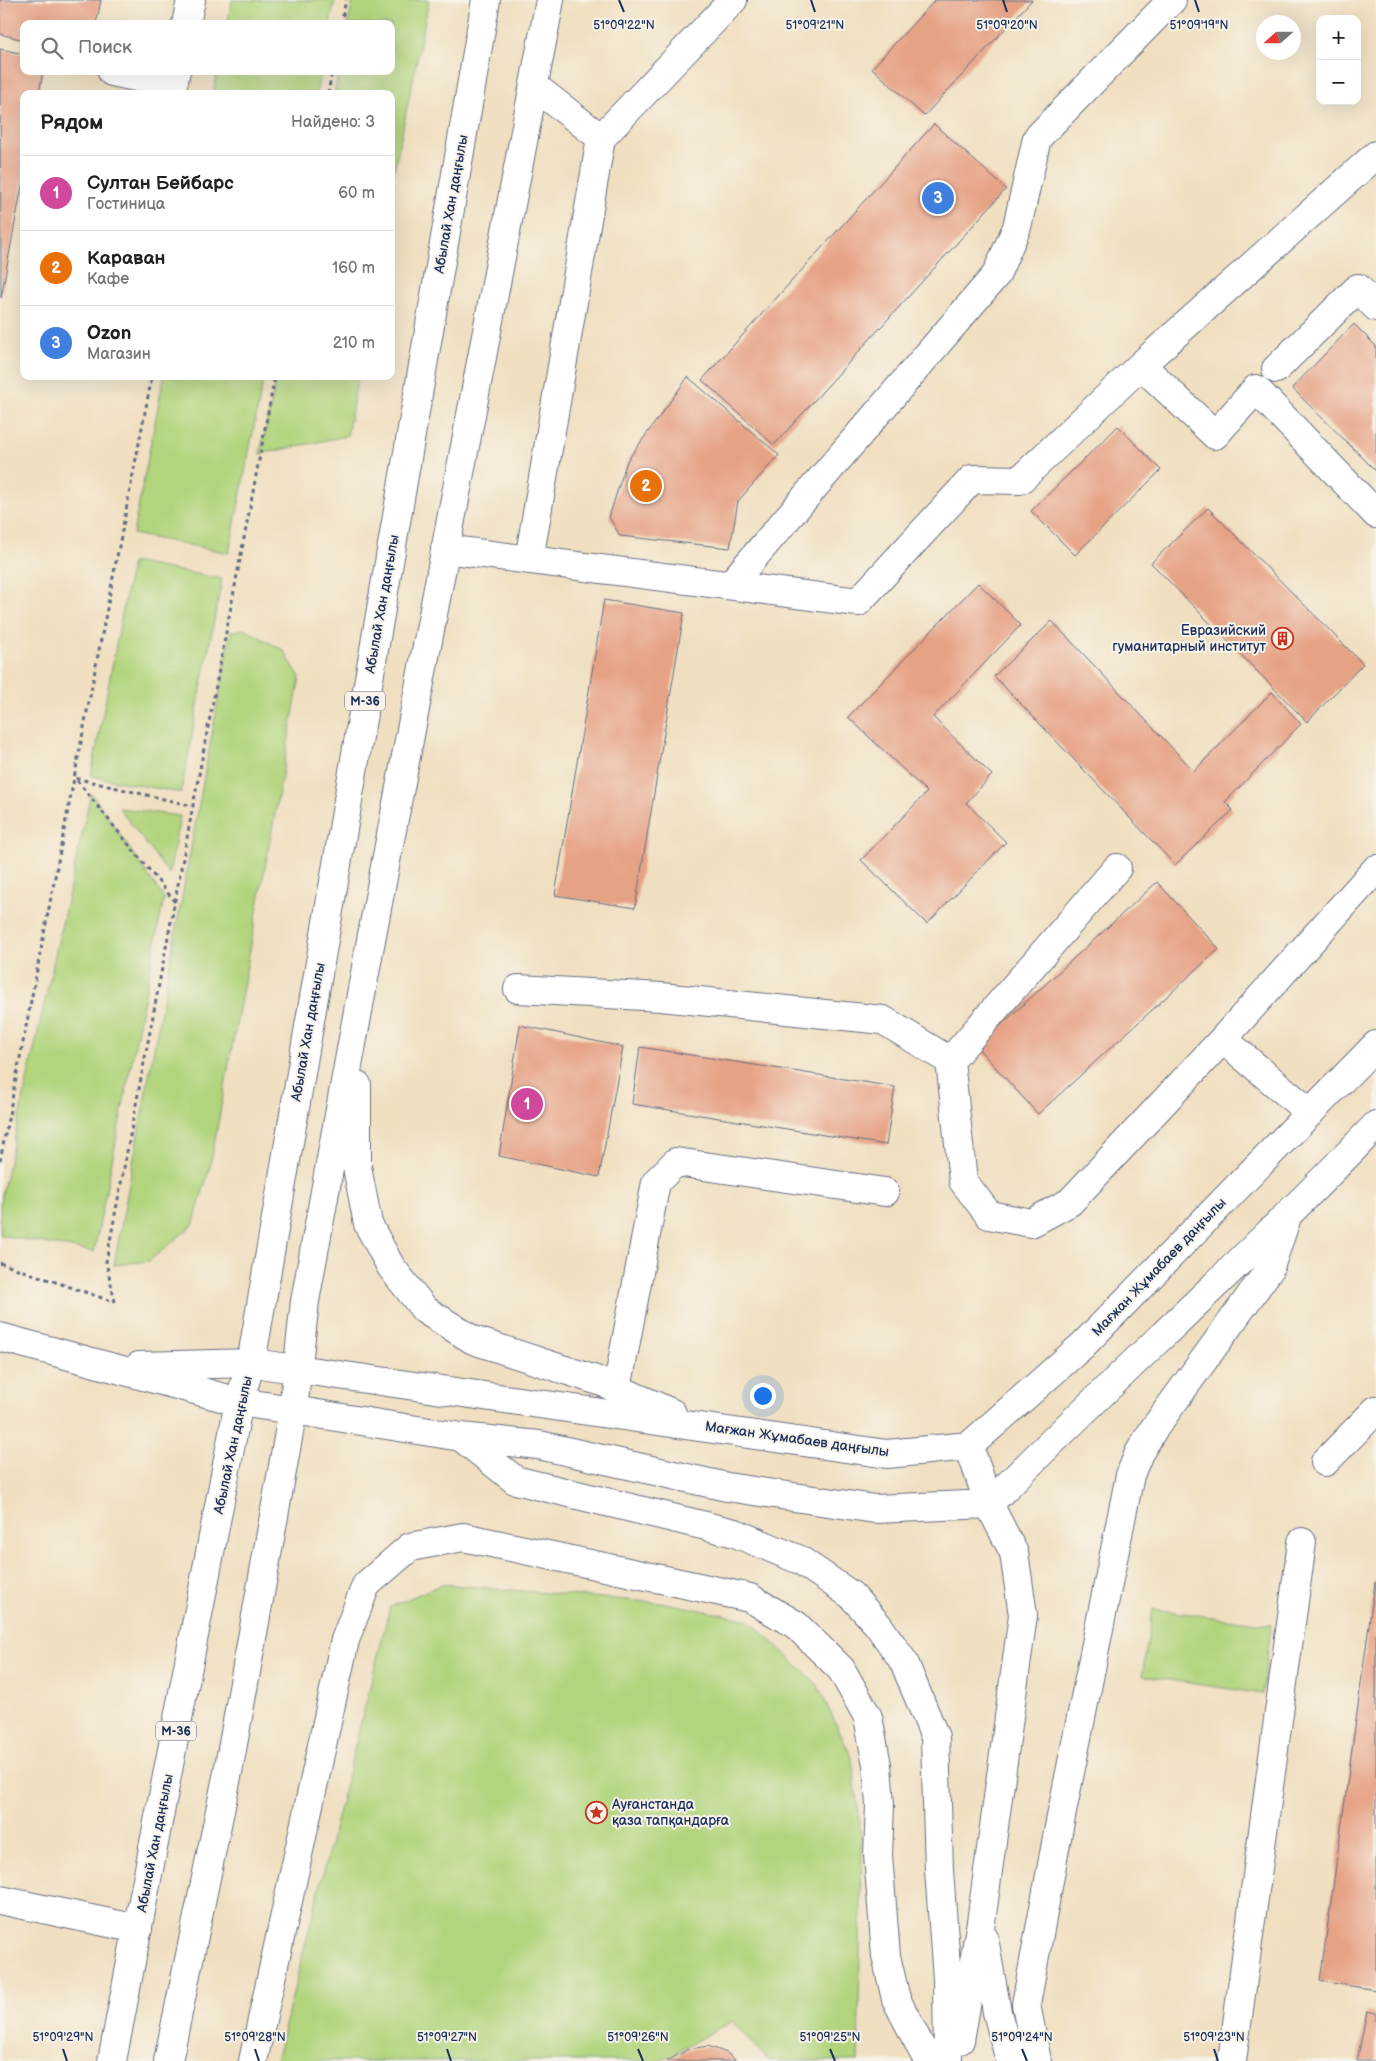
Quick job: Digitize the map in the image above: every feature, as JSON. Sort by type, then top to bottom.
[{"type":"main road","points":[[187,20],[191,0]]},
{"type":"main road","name":"Абылай Хан даңғылы","points":[[112,2061],[239,1402],[251,1363],[486,0]]},
{"type":"main road","points":[[168,2061],[228,1772],[293,1410],[305,1302],[371,940],[550,0]]},
{"type":"main road","points":[[529,560],[601,138],[734,0]]},
{"type":"main road","points":[[730,585],[996,275],[1017,227],[1037,138],[1172,0]]},
{"type":"main road","points":[[126,75],[173,85],[175,75]]},
{"type":"main road","points":[[534,86],[601,138]]},
{"type":"main road","points":[[446,550],[858,602],[972,479],[1020,480],[1141,364],[1376,155]]},
{"type":"main road","points":[[1276,369],[1358,288],[1376,307]]},
{"type":"main road","points":[[1141,364],[1215,435],[1256,389],[1376,514]]},
{"type":"main road","points":[[1117,868],[950,1061],[963,1181],[989,1216],[1031,1223],[1070,1202],[1223,1039],[1376,869]]},
{"type":"main road","points":[[371,940],[357,1074],[357,1167],[368,1224],[391,1267],[425,1310],[473,1340],[602,1382],[706,1427]]},
{"type":"main road","points":[[518,989],[661,997],[883,1020],[950,1061]]},
{"type":"main road","points":[[1223,1039],[1310,1113]]},
{"type":"main road","name":"Мағжан Жұмабаев даңғылы","points":[[108,1366],[251,1363],[887,1454],[969,1446],[1083,1345],[1376,1046]]},
{"type":"main road","points":[[0,1338],[239,1402],[461,1437],[539,1445],[727,1487],[875,1509],[988,1504],[1054,1438],[1287,1217],[1376,1125]]},
{"type":"main road","points":[[617,1389],[656,1182],[676,1162],[885,1192]]},
{"type":"main road","points":[[1037,2061],[1026,2004],[1061,1817],[1130,1474],[1139,1453],[1153,1430],[1269,1270],[1287,1217]]},
{"type":"main road","points":[[1325,1462],[1376,1410]]},
{"type":"main road","points":[[461,1437],[515,1480],[735,1533],[800,1560],[851,1595],[878,1625],[904,1662],[935,1737],[939,1870],[947,1979],[948,2061]]},
{"type":"main road","points":[[956,2061],[981,1922],[1023,1615],[1014,1553],[988,1504],[969,1446]]},
{"type":"main road","points":[[253,2061],[345,1640],[366,1585],[410,1547],[463,1537],[750,1598],[796,1625],[841,1669],[868,1718],[878,1765],[880,1805],[878,1855],[886,1956],[896,1999],[928,2061]]},
{"type":"main road","points":[[1232,2061],[1302,1542]]},
{"type":"main road","points":[[0,1900],[138,1929]]},
{"type":"main road","points":[[981,1922],[997,2012],[1010,2061]]},
{"type":"path","points":[[343,20],[346,0]]},
{"type":"path","points":[[329,90],[331,75]]},
{"type":"path","points":[[0,1161],[151,380]]},
{"type":"path","points":[[0,1263],[115,1302],[106,1262],[274,380]]},
{"type":"path","points":[[75,778],[193,806]]},
{"type":"path","points":[[75,778],[175,902]]},
{"type":"green space","points":[[232,0],[335,0],[331,20],[228,20]]},
{"type":"green space","points":[[353,0],[429,0],[395,166],[395,90],[335,90],[338,75],[395,75],[395,20],[349,20]]},
{"type":"green space","points":[[216,75],[320,75],[317,90],[214,90]]},
{"type":"green space","points":[[163,380],[263,380],[229,553],[133,534]]},
{"type":"green space","points":[[276,380],[357,380],[347,436],[260,454]]},
{"type":"green space","points":[[132,562],[222,579],[181,793],[91,776]]},
{"type":"green space","points":[[245,629],[283,650],[300,677],[210,1167],[193,1225],[149,1261],[114,1265],[231,631]]},
{"type":"green space","points":[[91,793],[164,898],[94,1252],[0,1235],[0,1203]]},
{"type":"green space","points":[[119,808],[180,816],[169,874]]},
{"type":"green space","points":[[442,1584],[672,1604],[749,1620],[817,1684],[852,1758],[862,1846],[858,2061],[769,2061],[732,2021],[660,2061],[276,2061],[390,1607]]},
{"type":"green space","points":[[1153,1609],[1271,1625],[1263,1694],[1142,1676]]},
{"type":"building","points":[[0,0],[101,0],[97,20],[20,20],[20,39],[0,34]]},
{"type":"building","points":[[935,0],[1032,0],[924,116],[872,68]]},
{"type":"building","points":[[0,49],[20,53],[20,75],[42,75],[40,90],[20,90],[20,196],[1,298]]},
{"type":"building","points":[[934,124],[1006,189],[774,445],[702,380]]},
{"type":"building","points":[[1354,324],[1376,346],[1376,471],[1292,388]]},
{"type":"building","points":[[688,377],[779,455],[738,501],[730,548],[620,536],[609,517],[627,461]]},
{"type":"building","points":[[1118,426],[1161,470],[1075,555],[1031,511]]},
{"type":"building","name":"Евразийский гуманитарный институт","points":[[1208,508],[1363,664],[1307,722],[1151,563]]},
{"type":"building","points":[[978,583],[1021,625],[933,717],[992,775],[966,803],[1006,842],[927,924],[861,860],[927,792],[848,717]]},
{"type":"building","points":[[604,600],[684,613],[635,908],[555,895]]},
{"type":"building","points":[[1052,621],[1194,771],[1272,692],[1301,724],[1225,802],[1233,810],[1175,865],[994,676]]},
{"type":"building","points":[[1157,882],[1219,949],[1038,1114],[977,1047]]},
{"type":"building","points":[[520,1025],[623,1047],[599,1177],[499,1156]]},
{"type":"building","points":[[640,1047],[895,1087],[886,1145],[632,1104]]},
{"type":"building","points":[[1376,1582],[1376,1990],[1320,1981]]},
{"type":"building","points":[[1367,2011],[1376,2013],[1376,2061],[1357,2061]]},
{"type":"building","points":[[708,2046],[727,2053],[736,2061],[667,2061],[689,2049]]},
{"type":"place","name":"Ozon","points":[[938,198]]},
{"type":"place","name":"Караван","points":[[646,486]]},
{"type":"place","name":"Евразийский гуманитарный институт","points":[[1282,638]]},
{"type":"place","name":"Султан Бейбарс","points":[[527,1104]]},
{"type":"place","name":"Ауғанстанда қаза тапқандарға","points":[[596,1812]]}]
